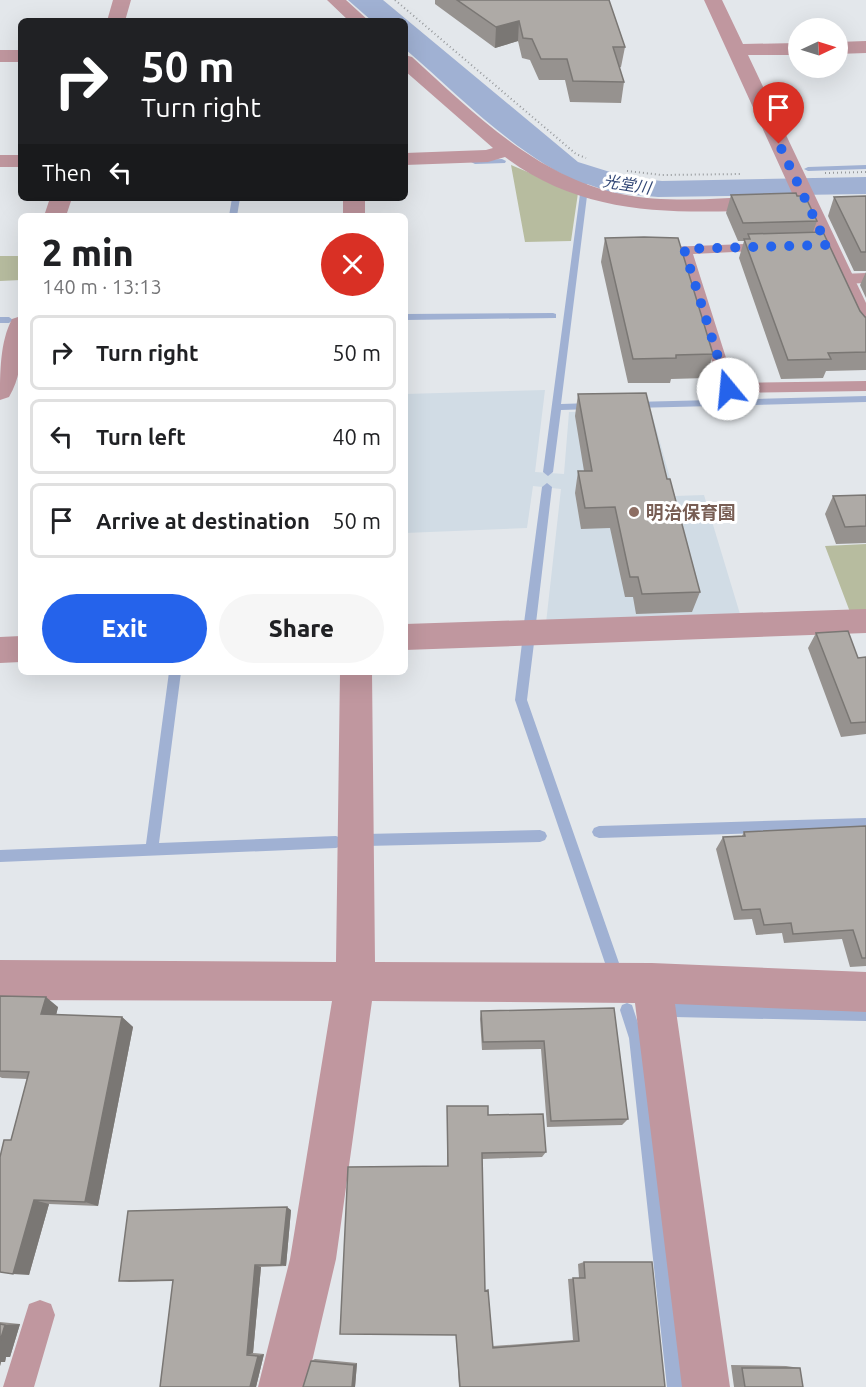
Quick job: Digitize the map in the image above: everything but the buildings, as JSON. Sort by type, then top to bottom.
[{"type":"street","points":[[117,18],[122,0]]},
{"type":"street","points":[[336,0],[357,18]]},
{"type":"street","points":[[713,0],[793,173],[816,206],[821,245],[842,279],[866,329]]},
{"type":"street","points":[[848,48],[866,47]]},
{"type":"street","points":[[736,50],[788,49]]},
{"type":"street","points":[[0,56],[18,56]]},
{"type":"street","points":[[408,64],[506,150],[558,181],[618,199],[661,206],[816,206]]},
{"type":"street","points":[[408,159],[488,156],[506,150]]},
{"type":"street","points":[[0,161],[18,161]]},
{"type":"street","points":[[0,391],[18,334]]},
{"type":"street","points":[[408,637],[866,621]]},
{"type":"street","points":[[0,650],[18,649]]},
{"type":"street","points":[[282,1387],[314,1259],[355,982],[356,675]]},
{"type":"street","points":[[0,980],[652,983],[866,992]]},
{"type":"street","points":[[652,983],[706,1387]]},
{"type":"lane","points":[[663,250],[779,246]]},
{"type":"lane","points":[[684,249],[728,389],[866,386]]},
{"type":"lane","points":[[842,279],[866,278]]},
{"type":"lane","points":[[19,1387],[40,1315]]},
{"type":"path","points":[[395,0],[576,154],[592,162]]},
{"type":"path","points":[[618,170],[662,175],[866,172]]},
{"type":"shaded area","name":"明治保育園","points":[[545,390],[535,472],[564,474],[569,412],[651,410],[675,496],[704,495],[740,614],[546,623],[561,489],[533,486],[527,528],[408,533],[408,394]]},
{"type":"green space","points":[[511,165],[578,193],[571,241],[525,242]]},
{"type":"green space","points":[[0,256],[18,256],[18,280],[0,281]]},
{"type":"green space","points":[[866,544],[866,611],[850,612],[825,546]]},
{"type":"water","points":[[348,0],[383,0],[405,18],[369,18]]},
{"type":"water","name":"光堂川","points":[[408,21],[578,162],[626,177],[662,181],[866,177],[866,194],[658,197],[613,193],[587,184],[586,186],[560,174],[513,142],[408,52]]},
{"type":"waterway","points":[[475,162],[502,161]]},
{"type":"waterway","points":[[808,169],[866,167]]},
{"type":"waterway","points":[[556,407],[583,196]]},
{"type":"waterway","points":[[234,213],[236,201]]},
{"type":"waterway","points":[[408,317],[553,316]]},
{"type":"waterway","points":[[0,320],[9,320]]},
{"type":"waterway","points":[[633,405],[866,399]]},
{"type":"waterway","points":[[556,407],[592,406]]},
{"type":"waterway","points":[[548,472],[556,407]]},
{"type":"waterway","points":[[530,623],[547,487]]},
{"type":"waterway","points":[[528,643],[521,700],[612,963]]},
{"type":"waterway","points":[[152,850],[175,675]]},
{"type":"waterway","points":[[599,832],[866,824]]},
{"type":"waterway","points":[[365,840],[540,836]]},
{"type":"waterway","points":[[152,850],[336,842]]},
{"type":"waterway","points":[[0,856],[152,850]]},
{"type":"waterway","points":[[627,1010],[636,1038],[676,1387]]},
{"type":"waterway","points":[[674,1010],[866,1014]]},
{"type":"place","name":"明治保育園","points":[[634,512]]},
{"type":"route","points":[[728,389],[684,249],[827,245],[779,144]]}]
